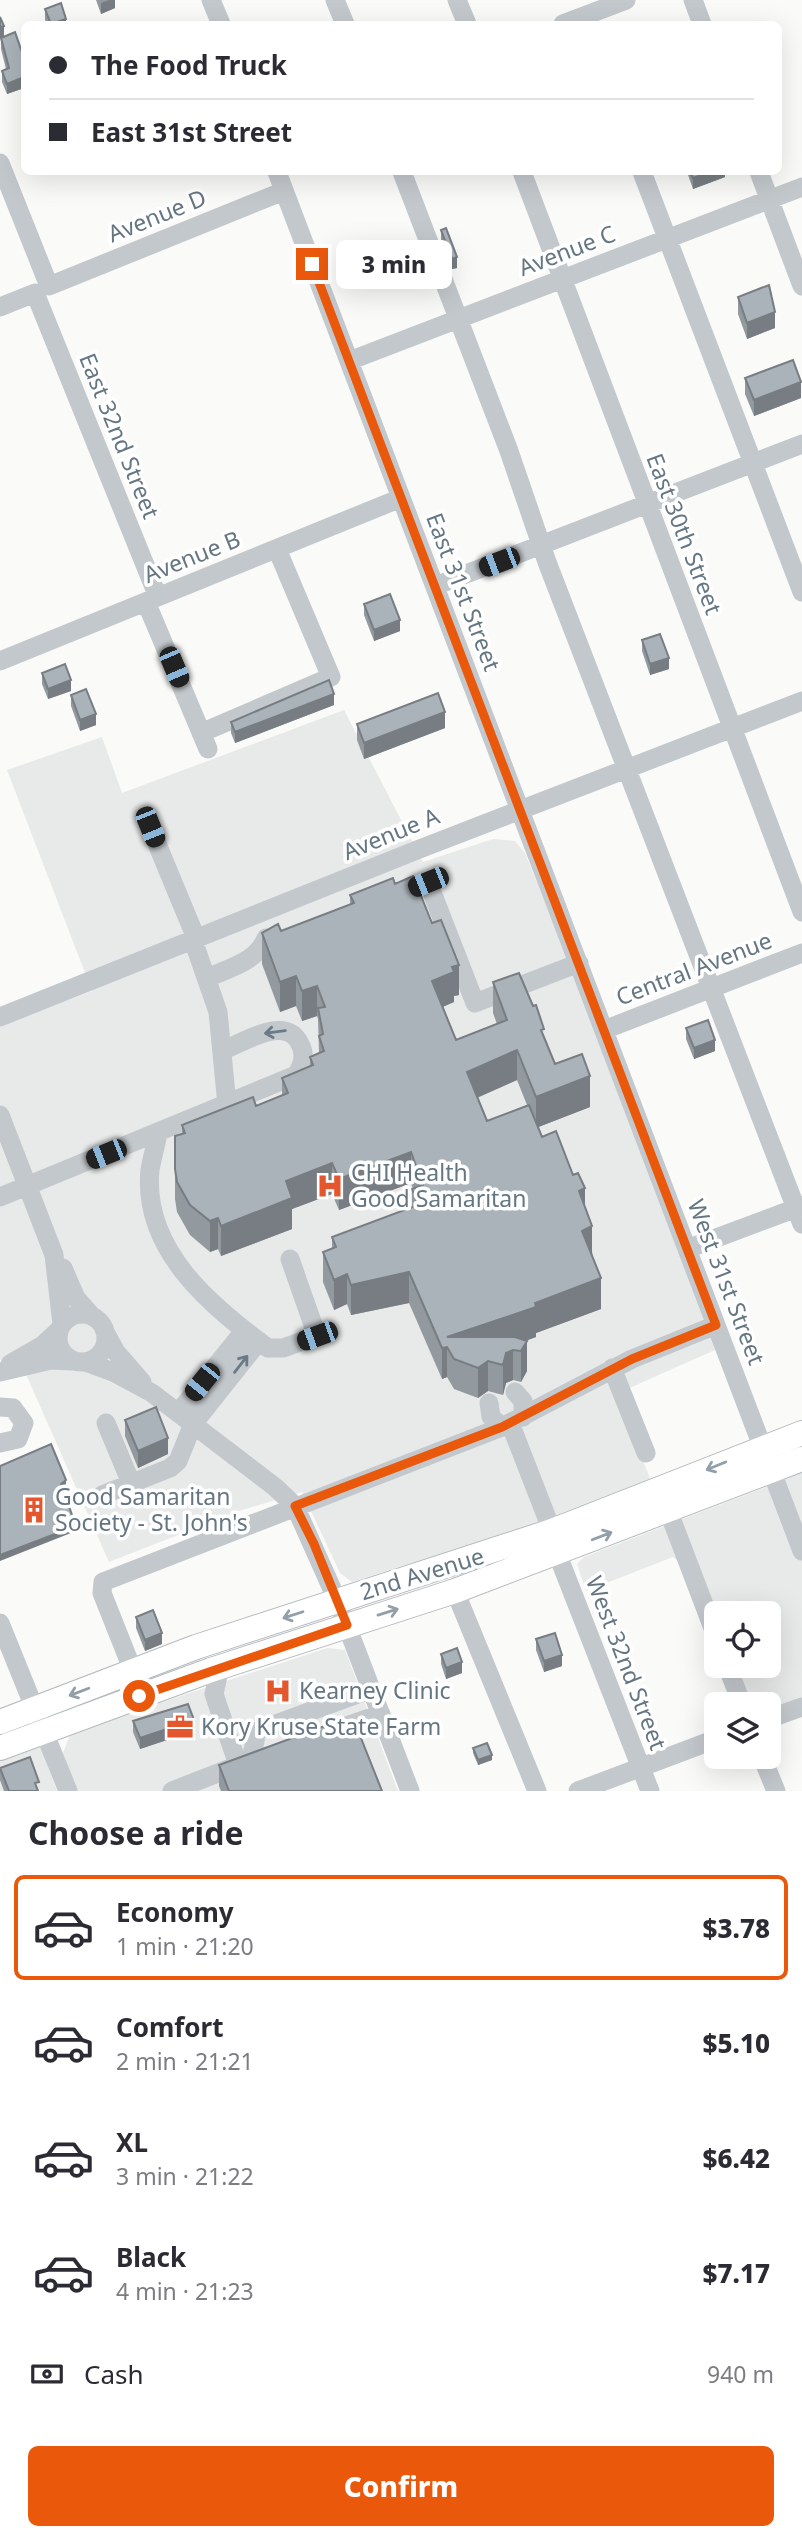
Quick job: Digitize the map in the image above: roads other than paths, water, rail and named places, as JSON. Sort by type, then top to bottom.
[{"type":"main road","name":"2nd Avenue","points":[[0,1722],[39,1720],[220,1667],[455,1591],[554,1542],[802,1433]]},
{"type":"main road","name":"2nd Avenue","points":[[0,1748],[39,1720],[133,1671],[337,1600],[448,1567],[554,1542],[668,1510],[802,1459]]},
{"type":"street","points":[[211,0],[220,21]]},
{"type":"street","points":[[335,0],[344,21]]},
{"type":"street","points":[[457,0],[466,21]]},
{"type":"street","points":[[582,14],[626,0]]},
{"type":"street","points":[[693,0],[701,21]]},
{"type":"street","name":"East 32nd Street","points":[[0,163],[42,290],[205,741],[331,677],[277,549]]},
{"type":"street","name":"East 31st Street","points":[[278,175],[604,1030]]},
{"type":"street","points":[[402,175],[541,545],[800,1213],[687,1249]]},
{"type":"street","name":"East 30th Street","points":[[523,175],[802,912]]},
{"type":"street","points":[[643,175],[802,592]]},
{"type":"street","points":[[760,175],[802,286]]},
{"type":"street","name":"Avenue C","points":[[349,361],[802,187]]},
{"type":"street","name":"Avenue D","points":[[0,307],[284,191]]},
{"type":"street","points":[[435,586],[802,444]]},
{"type":"street","name":"Avenue B","points":[[0,661],[401,498]]},
{"type":"street","name":"Avenue A","points":[[0,1017],[417,850],[802,701]]},
{"type":"street","points":[[150,827],[194,939],[218,1012],[227,1105]]},
{"type":"street","points":[[417,850],[422,884],[475,1003],[579,963]]},
{"type":"street","points":[[206,978],[253,957],[262,949],[266,938],[258,914]]},
{"type":"street","points":[[266,938],[279,940],[292,935]]},
{"type":"street","name":"Central Avenue","points":[[604,1030],[802,953]]},
{"type":"street","points":[[0,1197],[227,1105],[296,1075],[302,1067],[303,1050],[294,1032],[286,1030],[267,1032],[222,1051]]},
{"type":"street","name":"West 31st Street","points":[[604,1030],[801,1546]]},
{"type":"street","points":[[0,1115],[54,1255],[60,1350],[79,1362]]},
{"type":"street","points":[[158,1133],[150,1171],[151,1190],[164,1237],[174,1259],[190,1283],[268,1348],[284,1348],[317,1336],[290,1259]]},
{"type":"street","points":[[54,1255],[61,1263],[76,1297],[99,1324],[116,1353],[152,1393]]},
{"type":"street","points":[[1,1372],[15,1359],[43,1345],[72,1315],[99,1324]]},
{"type":"street","points":[[79,1362],[102,1351],[99,1324]]},
{"type":"street","points":[[133,1671],[102,1593],[103,1582],[512,1422],[612,1368],[716,1325]]},
{"type":"street","points":[[102,1495],[170,1468],[178,1461],[185,1418],[251,1336]]},
{"type":"street","points":[[1,1372],[51,1360],[79,1362],[113,1372],[152,1393],[275,1487],[295,1506],[337,1600],[410,1791]]},
{"type":"street","points":[[612,1368],[646,1453]]},
{"type":"street","points":[[512,1422],[523,1401],[515,1392]]},
{"type":"street","points":[[489,1403],[491,1417],[512,1422]]},
{"type":"street","points":[[0,1408],[13,1408],[24,1423],[18,1439],[0,1443]]},
{"type":"street","name":"West 32nd Street","points":[[512,1422],[554,1542],[650,1791]]},
{"type":"street","points":[[106,1423],[131,1483]]},
{"type":"street","points":[[668,1510],[704,1604]]},
{"type":"street","points":[[455,1591],[537,1791]]},
{"type":"street","points":[[0,1623],[68,1791]]},
{"type":"street","points":[[220,1667],[214,1694],[245,1763]]},
{"type":"street","points":[[245,1763],[257,1731],[371,1689]]},
{"type":"street","points":[[781,1714],[802,1707]]},
{"type":"street","points":[[316,1737],[381,1714]]},
{"type":"street","points":[[578,1791],[704,1743]]},
{"type":"street","points":[[172,1791],[277,1751]]},
{"type":"street","points":[[767,1769],[776,1791]]},
{"type":"place","name":"CHI Health Good Samaritan","points":[[330,1186]]},
{"type":"place","name":"Good Samaritan Society - St. John's","points":[[34,1510]]},
{"type":"place","name":"Kearney Clinic","points":[[278,1691]]},
{"type":"place","name":"Kory Kruse State Farm","points":[[180,1727]]}]
